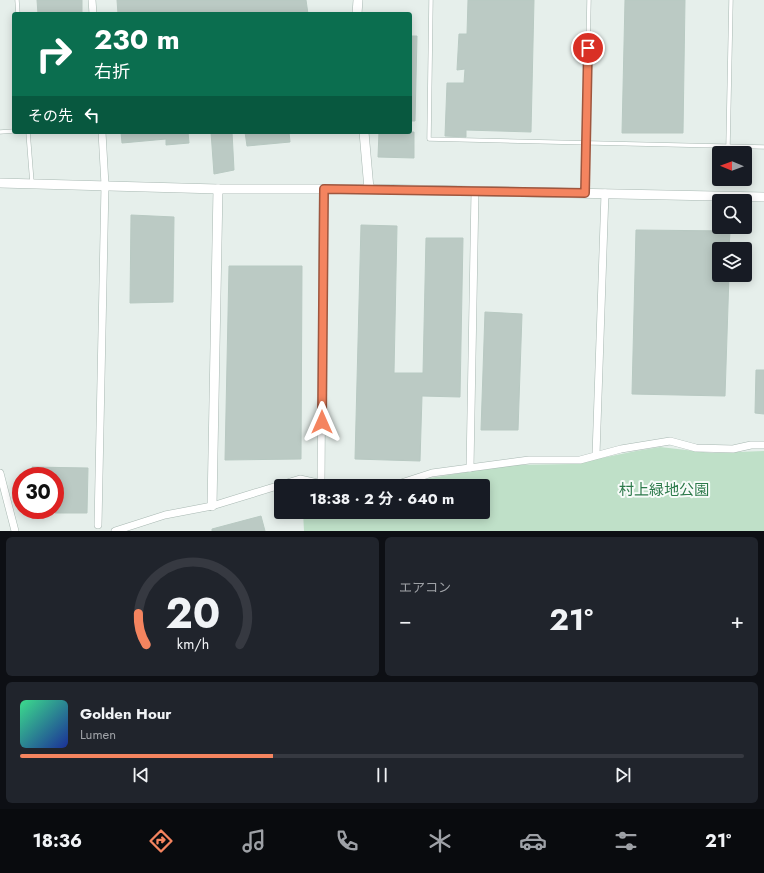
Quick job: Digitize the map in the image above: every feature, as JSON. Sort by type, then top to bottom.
[{"type":"street","points":[[92,0],[93,12]]},
{"type":"street","points":[[357,12],[358,0]]},
{"type":"street","points":[[98,525],[105,185],[102,134]]},
{"type":"street","points":[[364,134],[369,189]]},
{"type":"street","points":[[0,183],[32,185],[369,189],[764,197]]},
{"type":"street","points":[[212,506],[218,188]]},
{"type":"street","points":[[321,479],[324,189]]},
{"type":"street","points":[[470,468],[475,191]]},
{"type":"street","points":[[596,455],[605,193]]},
{"type":"street","points":[[414,479],[432,473],[529,460],[580,460],[621,449],[670,441],[696,448],[733,449],[751,445],[764,445]]},
{"type":"street","points":[[0,473],[15,531]]},
{"type":"street","points":[[115,531],[165,515],[212,506],[274,487]]},
{"type":"lane","points":[[17,0],[18,12]]},
{"type":"lane","points":[[431,0],[429,139],[586,144],[728,146],[731,0]]},
{"type":"lane","points":[[585,193],[589,0]]},
{"type":"lane","points":[[0,132],[12,131]]},
{"type":"lane","points":[[28,134],[32,185]]},
{"type":"lane","points":[[752,147],[764,147]]},
{"type":"green space","name":"村上緑地公園","points":[[660,447],[712,453],[764,451],[764,531],[304,531],[303,519],[490,519],[490,479],[427,479],[510,465],[572,464]]},
{"type":"building","points":[[37,0],[82,0],[82,12],[38,12]]},
{"type":"building","points":[[117,0],[306,0],[308,12],[118,12]]},
{"type":"building","points":[[468,0],[534,0],[531,132],[466,130],[466,137],[445,136],[447,83],[464,83],[465,69],[457,70],[459,34],[467,34]]},
{"type":"building","points":[[625,0],[685,0],[683,133],[622,133]]},
{"type":"building","points":[[412,36],[417,36],[415,121],[412,121]]},
{"type":"building","points":[[412,132],[414,132],[414,158],[378,157],[379,134],[412,134]]},
{"type":"building","points":[[121,134],[188,134],[189,143],[166,145],[166,139],[122,143]]},
{"type":"building","points":[[211,134],[232,134],[234,170],[214,174]]},
{"type":"building","points":[[245,134],[289,134],[290,142],[247,146]]},
{"type":"building","points":[[131,215],[174,217],[173,302],[130,303]]},
{"type":"building","points":[[361,225],[397,226],[394,373],[423,373],[426,238],[463,238],[460,397],[422,396],[420,461],[355,459]]},
{"type":"building","points":[[636,230],[712,231],[712,234],[730,234],[729,242],[712,242],[712,282],[729,282],[725,396],[632,394]]},
{"type":"building","points":[[229,266],[302,266],[301,459],[225,460]]},
{"type":"building","points":[[485,312],[522,314],[518,430],[481,430]]},
{"type":"building","points":[[756,370],[764,370],[764,414],[755,413]]},
{"type":"building","points":[[64,468],[88,468],[87,513],[64,513]]},
{"type":"building","points":[[261,516],[265,531],[212,531],[212,529]]},
{"type":"route","points":[[322,422],[324,189],[585,193],[588,48]]}]
